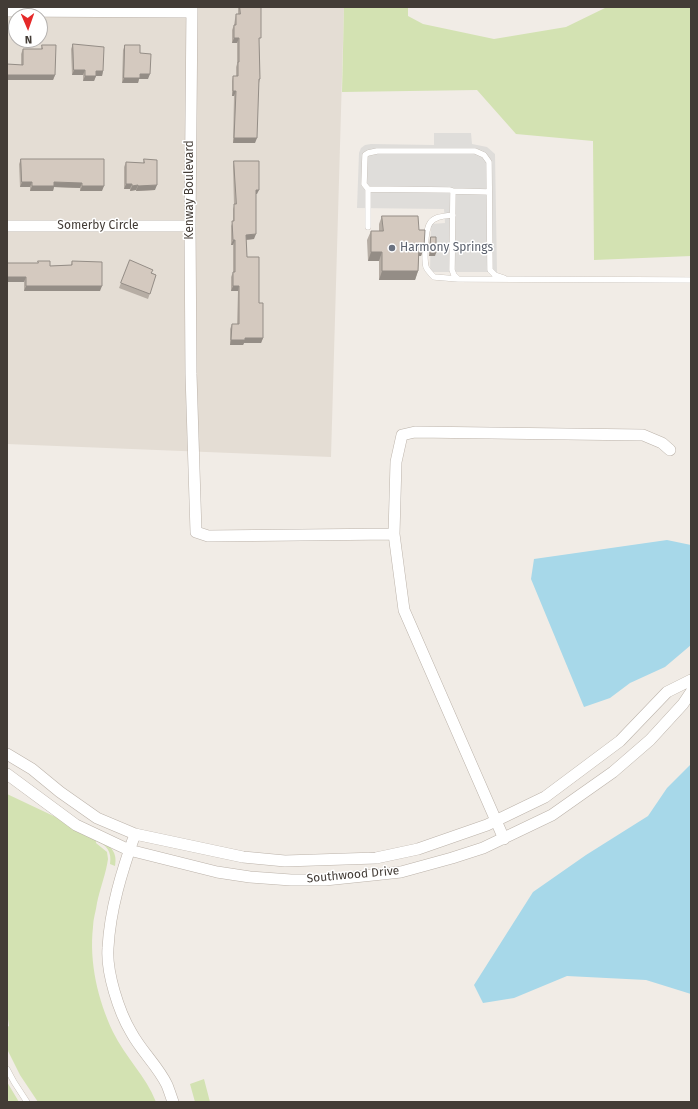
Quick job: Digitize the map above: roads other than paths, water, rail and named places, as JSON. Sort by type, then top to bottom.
[{"type":"street","points":[[7,11],[192,9]]},
{"type":"street","name":"Kenway Boulevard","points":[[192,9],[190,226],[191,374],[196,532],[208,536],[394,534]]},
{"type":"street","name":"Somerby Circle","points":[[7,226],[190,226]]},
{"type":"street","points":[[504,839],[404,610],[394,534],[396,462],[402,435],[415,432],[643,435],[662,443],[670,450]]},
{"type":"street","name":"Southwood Drive","points":[[7,754],[32,769],[60,792],[97,818],[135,834],[244,857],[285,861],[376,858],[418,849],[496,821],[545,797],[620,741],[667,692],[691,680]]},
{"type":"street","name":"Southwood Drive","points":[[7,774],[76,825],[129,850],[217,872],[250,877],[291,880],[325,880],[401,872],[482,848],[504,839],[552,815],[613,772],[650,740],[683,704],[691,692]]},
{"type":"street","points":[[135,834],[122,871],[111,921],[107,950],[110,973],[119,1007],[131,1032],[166,1084],[173,1102]]},
{"type":"lane","points":[[368,227],[368,189],[364,184],[364,158],[368,152],[475,151],[484,155],[489,162],[490,270],[495,275],[504,278]]},
{"type":"lane","points":[[368,189],[489,192]]},
{"type":"lane","points":[[452,192],[452,270],[454,275],[458,278]]},
{"type":"lane","points":[[453,215],[438,218],[428,225],[426,232],[426,267],[429,273],[434,277],[691,280]]},
{"type":"lane","points":[[7,1069],[27,1102]]},
{"type":"water","points":[[667,540],[691,545],[691,645],[665,667],[630,683],[610,698],[584,707],[531,579],[534,559]]},
{"type":"water","points":[[691,764],[691,994],[646,980],[567,976],[514,998],[483,1003],[474,985],[533,892],[586,855],[648,816],[667,788]]},
{"type":"place","name":"Harmony Springs","points":[[392,248]]}]
